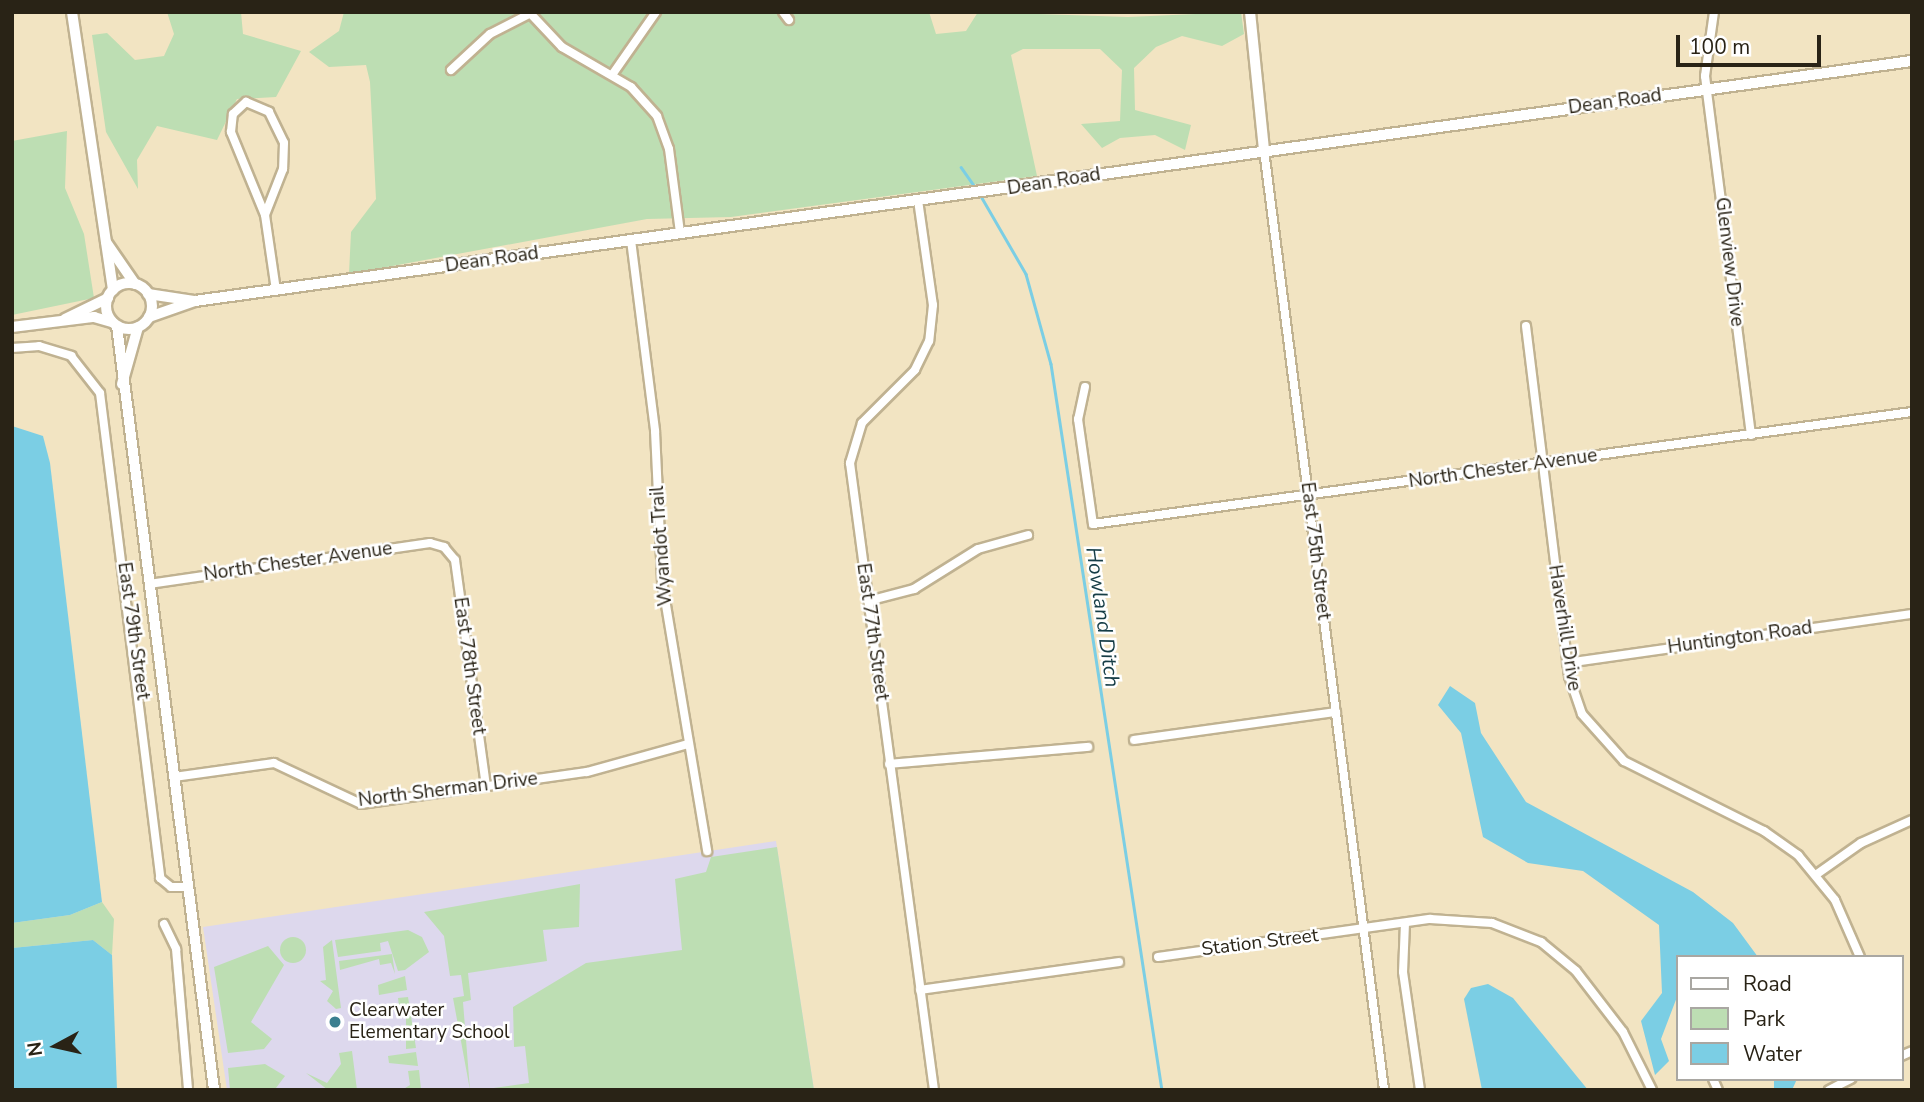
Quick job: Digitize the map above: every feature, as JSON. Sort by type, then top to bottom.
[{"type":"street","points":[[72,12],[106,242],[114,324]]},
{"type":"street","points":[[612,75],[656,12]]},
{"type":"street","name":"East 75th Street","points":[[1250,12],[1264,150],[1384,1090]]},
{"type":"street","name":"Glenview Drive","points":[[1714,12],[1707,89],[1751,435]]},
{"type":"street","points":[[451,71],[490,34],[529,13],[562,47],[612,75],[644,99],[663,128],[680,233]]},
{"type":"street","name":"Dean Road","points":[[149,317],[195,301],[1912,61]]},
{"type":"street","points":[[265,215],[283,169],[284,143],[269,112],[248,102],[233,114],[231,132],[265,215],[276,290]]},
{"type":"street","name":"East 77th Street","points":[[918,200],[933,305],[929,341],[915,370],[862,423],[851,449],[868,601],[934,1090]]},
{"type":"street","name":"Wyandot Trail","points":[[631,240],[655,431],[663,593],[707,851]]},
{"type":"street","points":[[12,327],[65,319],[138,327],[149,317],[148,294],[135,284],[106,242]]},
{"type":"street","points":[[65,319],[135,284]]},
{"type":"street","name":"Dean Road","points":[[148,294],[195,301]]},
{"type":"street","name":"East 79th Street","points":[[114,324],[214,1090]]},
{"type":"street","name":"Haverhill Drive","points":[[1526,326],[1567,663],[1582,714],[1617,756],[1764,831],[1817,874],[1859,955]]},
{"type":"street","name":"East 79th Street","points":[[122,384],[138,327]]},
{"type":"street","name":"East 79th Street","points":[[12,348],[45,347],[76,360],[102,397],[160,878],[171,887],[188,887]]},
{"type":"street","name":"North Chester Avenue","points":[[1085,387],[1078,419],[1093,524],[1912,412]]},
{"type":"street","points":[[868,601],[919,587],[990,543],[1028,535]]},
{"type":"street","name":"North Chester Avenue","points":[[149,584],[430,543],[446,548]]},
{"type":"street","name":"East 78th Street","points":[[446,548],[455,561],[485,786]]},
{"type":"street","name":"Huntington Road","points":[[1567,663],[1912,614]]},
{"type":"street","points":[[1134,740],[1336,712]]},
{"type":"street","name":"North Sherman Drive","points":[[174,777],[274,762],[358,804],[587,772],[688,744]]},
{"type":"street","points":[[890,764],[1088,747]]},
{"type":"street","points":[[1817,874],[1861,843],[1912,820]]},
{"type":"street","name":"Station Street","points":[[1158,957],[1405,923],[1481,920],[1550,948],[1615,1020],[1652,1090]]},
{"type":"street","points":[[1405,923],[1403,972],[1420,1090]]},
{"type":"street","points":[[164,924],[177,957],[188,1090]]},
{"type":"street","points":[[920,990],[1119,962]]},
{"type":"street","points":[[1829,1090],[1847,1081]]},
{"type":"shaded area","points":[[776,841],[814,1090],[227,1090],[203,927]]},
{"type":"green space","points":[[167,12],[241,12],[243,34],[301,51],[276,97],[237,99],[217,140],[157,126],[137,160],[138,189],[106,132],[92,35],[107,33],[135,60],[164,56],[174,34]]},
{"type":"green space","points":[[344,12],[929,12],[936,34],[966,31],[978,12],[1128,17],[1241,12],[1244,34],[1222,46],[1182,36],[1156,47],[1134,68],[1135,110],[1191,125],[1185,150],[1155,135],[1120,138],[1102,148],[1081,124],[1120,121],[1122,70],[1100,49],[1023,49],[1011,55],[1037,176],[731,217],[647,219],[349,274],[351,232],[376,199],[370,82],[366,65],[329,67],[309,52],[339,31]]},
{"type":"green space","points":[[67,131],[65,188],[84,234],[94,298],[12,315],[12,141]]},
{"type":"green space","points":[[777,847],[814,1090],[479,1090],[529,1083],[525,1046],[514,1047],[513,1007],[586,963],[682,950],[675,879],[706,872],[711,857]]},
{"type":"green space","points":[[580,884],[579,927],[543,930],[547,961],[468,973],[471,1000],[463,1002],[470,1090],[453,998],[464,996],[461,975],[450,976],[444,936],[424,912]]},
{"type":"green space","points":[[102,902],[114,919],[112,955],[93,940],[12,948],[12,923],[70,915]]},
{"type":"green space","points":[[408,930],[422,937],[429,952],[405,970],[398,971],[388,941],[380,943],[381,951],[338,957],[335,940]]},
{"type":"green space","points":[[293,937],[302,941],[306,950],[302,959],[293,963],[284,959],[280,950],[284,941]]},
{"type":"green space","points":[[332,940],[341,1008],[336,1009],[327,1001],[333,991],[320,981],[326,980],[323,947]]},
{"type":"green space","points":[[268,946],[284,965],[251,1022],[272,1039],[264,1049],[228,1053],[214,967]]},
{"type":"green space","points":[[392,954],[395,974],[391,963],[380,965],[379,959],[340,970],[339,961]]},
{"type":"green space","points":[[405,976],[407,990],[379,995],[378,985]]},
{"type":"green space","points":[[408,997],[416,1048],[406,1049],[406,1006],[399,1007],[398,998]]},
{"type":"green space","points":[[352,1051],[357,1090],[328,1090],[306,1073],[327,1083],[341,1064],[339,1053]]},
{"type":"green space","points":[[416,1052],[418,1066],[389,1063],[388,1056]]},
{"type":"green space","points":[[265,1064],[285,1076],[276,1088],[230,1090],[228,1068]]},
{"type":"green space","points":[[419,1070],[421,1089],[402,1090],[410,1085],[408,1071]]},
{"type":"water","points":[[12,426],[43,436],[50,463],[102,902],[70,915],[12,923]]},
{"type":"water","points":[[1450,686],[1475,703],[1481,733],[1526,802],[1693,892],[1733,923],[1757,955],[1675,955],[1675,1002],[1661,1039],[1669,1061],[1655,1075],[1641,1021],[1662,993],[1659,925],[1583,871],[1528,863],[1483,837],[1461,733],[1438,705]]},
{"type":"water","points":[[93,940],[112,955],[117,1090],[12,1090],[12,948]]},
{"type":"water","points":[[1488,984],[1513,998],[1588,1090],[1482,1090],[1464,999],[1471,988]]},
{"type":"water","points":[[1774,1081],[1796,1081],[1792,1090],[1774,1090]]},
{"type":"waterway","name":"Howland Ditch","points":[[961,167],[975,187]]},
{"type":"waterway","name":"Howland Ditch","points":[[981,196],[1026,274],[1051,364],[1162,1090]]},
{"type":"place","name":"Clearwater Elementary School","points":[[335,1022]]}]
